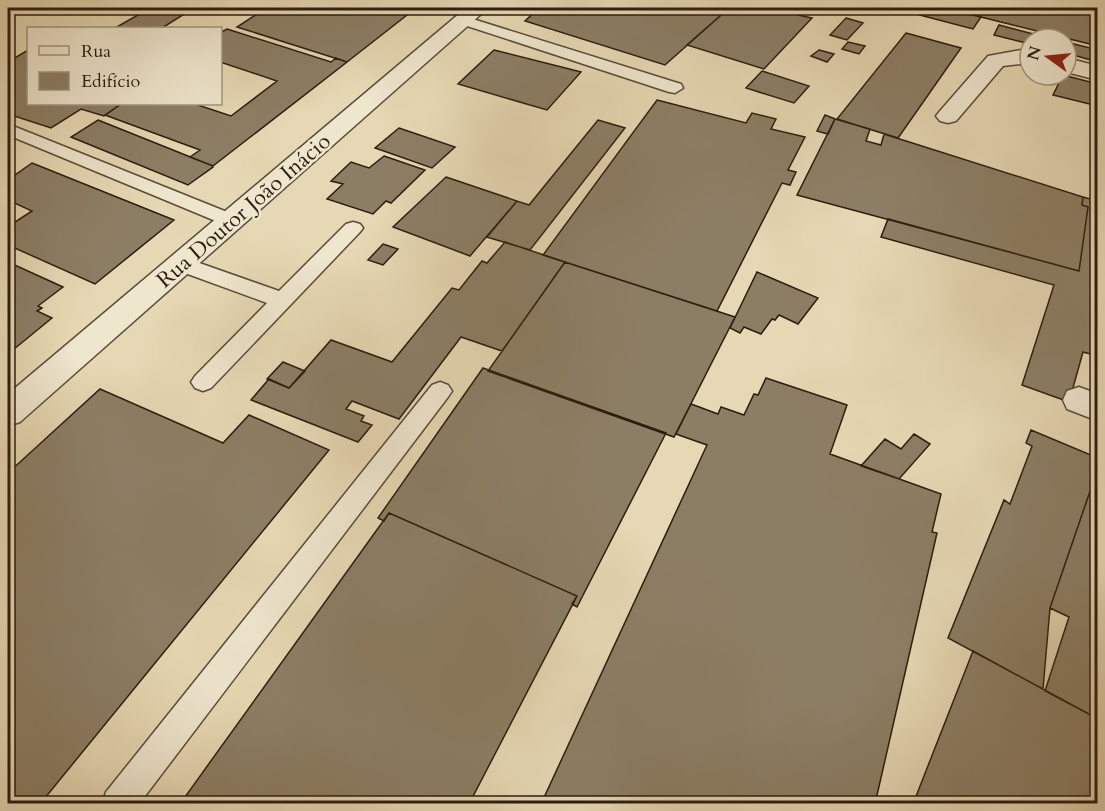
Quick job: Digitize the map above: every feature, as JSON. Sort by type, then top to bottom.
[{"type":"street","name":"Rua Doutor João Inácio","points":[[8,413],[471,14]]},
{"type":"street","points":[[948,116],[996,61],[1018,57]]},
{"type":"street","points":[[1078,68],[1098,73]]},
{"type":"lane","points":[[471,14],[675,88]]},
{"type":"lane","points":[[8,129],[230,220]]},
{"type":"lane","points":[[203,382],[353,228]]},
{"type":"lane","points":[[181,264],[283,301]]},
{"type":"lane","points":[[118,804],[440,391]]},
{"type":"building","points":[[150,8],[194,8],[164,27],[117,27]]},
{"type":"building","points":[[266,8],[416,8],[347,62],[237,27]]},
{"type":"building","points":[[539,8],[729,8],[665,65],[525,21]]},
{"type":"building","points":[[729,8],[805,8],[798,15],[812,18],[764,69],[687,45]]},
{"type":"building","points":[[898,8],[943,8],[981,17],[973,29]]},
{"type":"building","points":[[943,8],[1098,8],[1098,46],[1078,41],[1078,27],[1021,27]]},
{"type":"building","points":[[846,18],[863,23],[847,40],[830,35]]},
{"type":"building","points":[[999,25],[1018,30],[1018,41],[994,35]]},
{"type":"building","points":[[227,29],[331,62],[336,58],[347,62],[213,166],[190,157],[200,150],[105,115],[120,105],[198,105],[231,116],[277,81],[222,63],[222,32]]},
{"type":"building","points":[[906,33],[961,48],[898,138],[837,119]]},
{"type":"building","points":[[848,42],[865,46],[859,54],[842,49]]},
{"type":"building","points":[[1078,45],[1098,50],[1098,62],[1078,56]]},
{"type":"building","points":[[494,50],[581,72],[547,110],[458,84]]},
{"type":"building","points":[[819,50],[834,54],[827,62],[811,56]]},
{"type":"building","points":[[27,51],[27,105],[120,105],[104,116],[81,109],[51,128],[8,114],[8,62]]},
{"type":"building","points":[[762,71],[809,86],[794,103],[746,88]]},
{"type":"building","points":[[1078,79],[1098,84],[1098,106],[1053,95],[1057,87],[1078,87]]},
{"type":"building","points":[[657,100],[746,123],[752,113],[776,119],[771,129],[805,137],[788,170],[796,172],[790,185],[782,183],[717,311],[543,255]]},
{"type":"building","points":[[825,115],[835,119],[828,134],[817,131]]},
{"type":"building","points":[[835,119],[870,129],[866,141],[881,145],[884,134],[1083,197],[1082,205],[1088,207],[1079,271],[797,195]]},
{"type":"building","points":[[98,120],[213,167],[188,185],[71,137]]},
{"type":"building","points":[[598,120],[625,128],[530,250],[487,237],[517,201],[529,205]]},
{"type":"building","points":[[399,128],[455,147],[432,168],[375,148]]},
{"type":"building","points":[[384,156],[425,170],[391,203],[386,201],[373,214],[327,199],[343,184],[331,181],[351,162],[369,168]]},
{"type":"building","points":[[32,163],[174,220],[95,284],[8,245],[9,226],[32,211],[8,200],[8,180]]},
{"type":"building","points":[[446,177],[517,201],[470,256],[393,227]]},
{"type":"building","points":[[1083,197],[1098,201],[1098,356],[1083,352],[1069,402],[1022,385],[1054,285],[881,237],[888,219],[1079,271],[1088,207],[1082,205]]},
{"type":"building","points":[[505,242],[565,262],[502,351],[461,337],[399,419],[352,401],[346,409],[364,416],[361,421],[372,425],[358,442],[251,400],[269,379],[289,388],[331,340],[392,362],[452,288],[459,290],[482,261],[487,263]]},
{"type":"building","points":[[383,244],[398,249],[383,265],[368,260]]},
{"type":"building","points":[[8,262],[63,287],[38,306],[42,308],[37,311],[52,318],[8,354]]},
{"type":"building","points":[[565,262],[735,317],[674,437],[488,371]]},
{"type":"building","points":[[757,272],[818,298],[798,324],[779,315],[775,320],[772,319],[761,334],[744,327],[740,333],[730,328]]},
{"type":"building","points":[[283,362],[305,371],[289,388],[267,379]]},
{"type":"building","points":[[483,368],[666,433],[577,607],[572,604],[577,596],[389,513],[384,521],[378,518]]},
{"type":"building","points":[[766,378],[847,405],[830,454],[941,494],[932,532],[937,533],[875,804],[541,804],[707,445],[676,434],[691,404],[718,414],[721,407],[744,415],[754,394],[758,395]]},
{"type":"building","points":[[100,389],[223,443],[249,415],[329,450],[40,804],[8,804],[8,473]]},
{"type":"building","points":[[1031,430],[1098,458],[1098,468],[1050,608],[1043,689],[948,638],[1004,500],[1010,504],[1032,446],[1026,443]]},
{"type":"building","points":[[914,434],[930,444],[899,479],[861,466],[885,439],[901,449]]},
{"type":"building","points":[[1098,468],[1098,719],[1045,691],[1069,617],[1050,608]]},
{"type":"building","points":[[389,513],[577,596],[469,804],[180,804]]},
{"type":"building","points":[[973,651],[1098,719],[1098,804],[913,804]]}]
